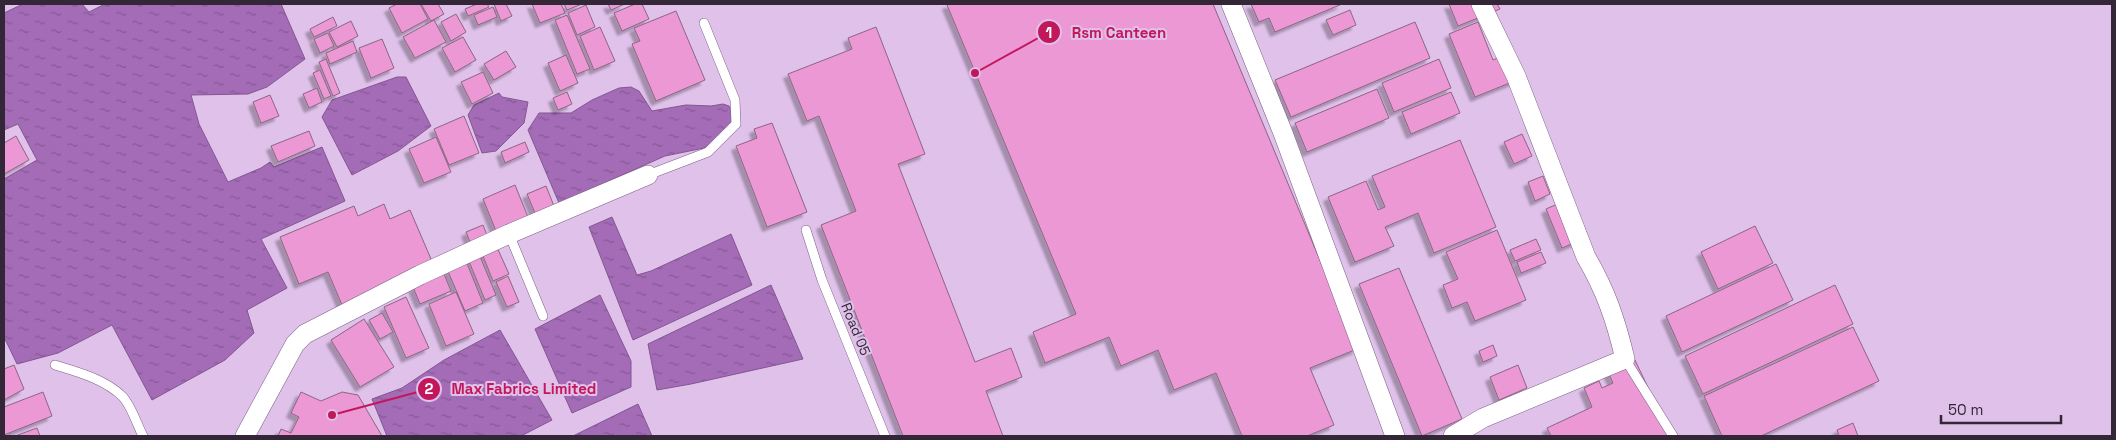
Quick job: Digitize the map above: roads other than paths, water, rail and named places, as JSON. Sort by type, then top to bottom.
[{"type":"street","points":[[1231,4],[1283,133],[1395,436]]},
{"type":"street","points":[[1453,436],[1484,418],[1625,359],[1617,324],[1602,285],[1586,257],[1516,76],[1481,4]]},
{"type":"street","points":[[245,436],[295,344],[305,334],[420,275],[509,234],[648,175]]},
{"type":"lane","points":[[648,175],[708,152],[736,124],[735,100],[704,23]]},
{"type":"lane","name":"Road 05","points":[[806,230],[822,280],[885,436]]},
{"type":"lane","points":[[509,234],[543,316]]},
{"type":"lane","points":[[1625,359],[1673,436]]},
{"type":"lane","points":[[55,365],[80,372],[107,385],[124,398],[143,436]]},
{"type":"water","points":[[23,4],[82,4],[89,12],[105,4],[281,4],[305,59],[267,87],[248,94],[191,95],[199,124],[228,182],[261,168],[270,162],[274,167],[322,147],[345,201],[261,239],[287,288],[247,310],[254,333],[225,360],[152,400],[112,325],[58,353],[17,364],[4,337],[4,179],[37,160],[18,124],[4,130],[4,13]]},
{"type":"water","points":[[397,77],[406,77],[431,126],[398,151],[352,175],[322,117],[332,100]]},
{"type":"water","points":[[631,87],[639,91],[652,111],[686,105],[711,106],[723,104],[729,106],[733,114],[729,132],[704,148],[665,156],[559,203],[528,130],[539,113],[571,113],[592,100],[619,88]]},
{"type":"water","points":[[499,93],[502,97],[528,102],[524,123],[496,151],[482,153],[468,115],[474,105]]},
{"type":"water","points":[[612,217],[637,275],[651,271],[731,234],[752,285],[633,340],[589,227]]},
{"type":"water","points":[[771,285],[803,359],[657,390],[648,344]]},
{"type":"water","points":[[600,295],[631,361],[631,387],[572,413],[535,329]]},
{"type":"water","points":[[500,330],[552,420],[521,436],[387,436],[372,399],[402,388],[444,360]]},
{"type":"water","points":[[638,404],[652,436],[573,436]]},
{"type":"place","name":"Rsm Canteen","points":[[975,73]]},
{"type":"place","name":"Max Fabrics Limited","points":[[332,415]]}]
